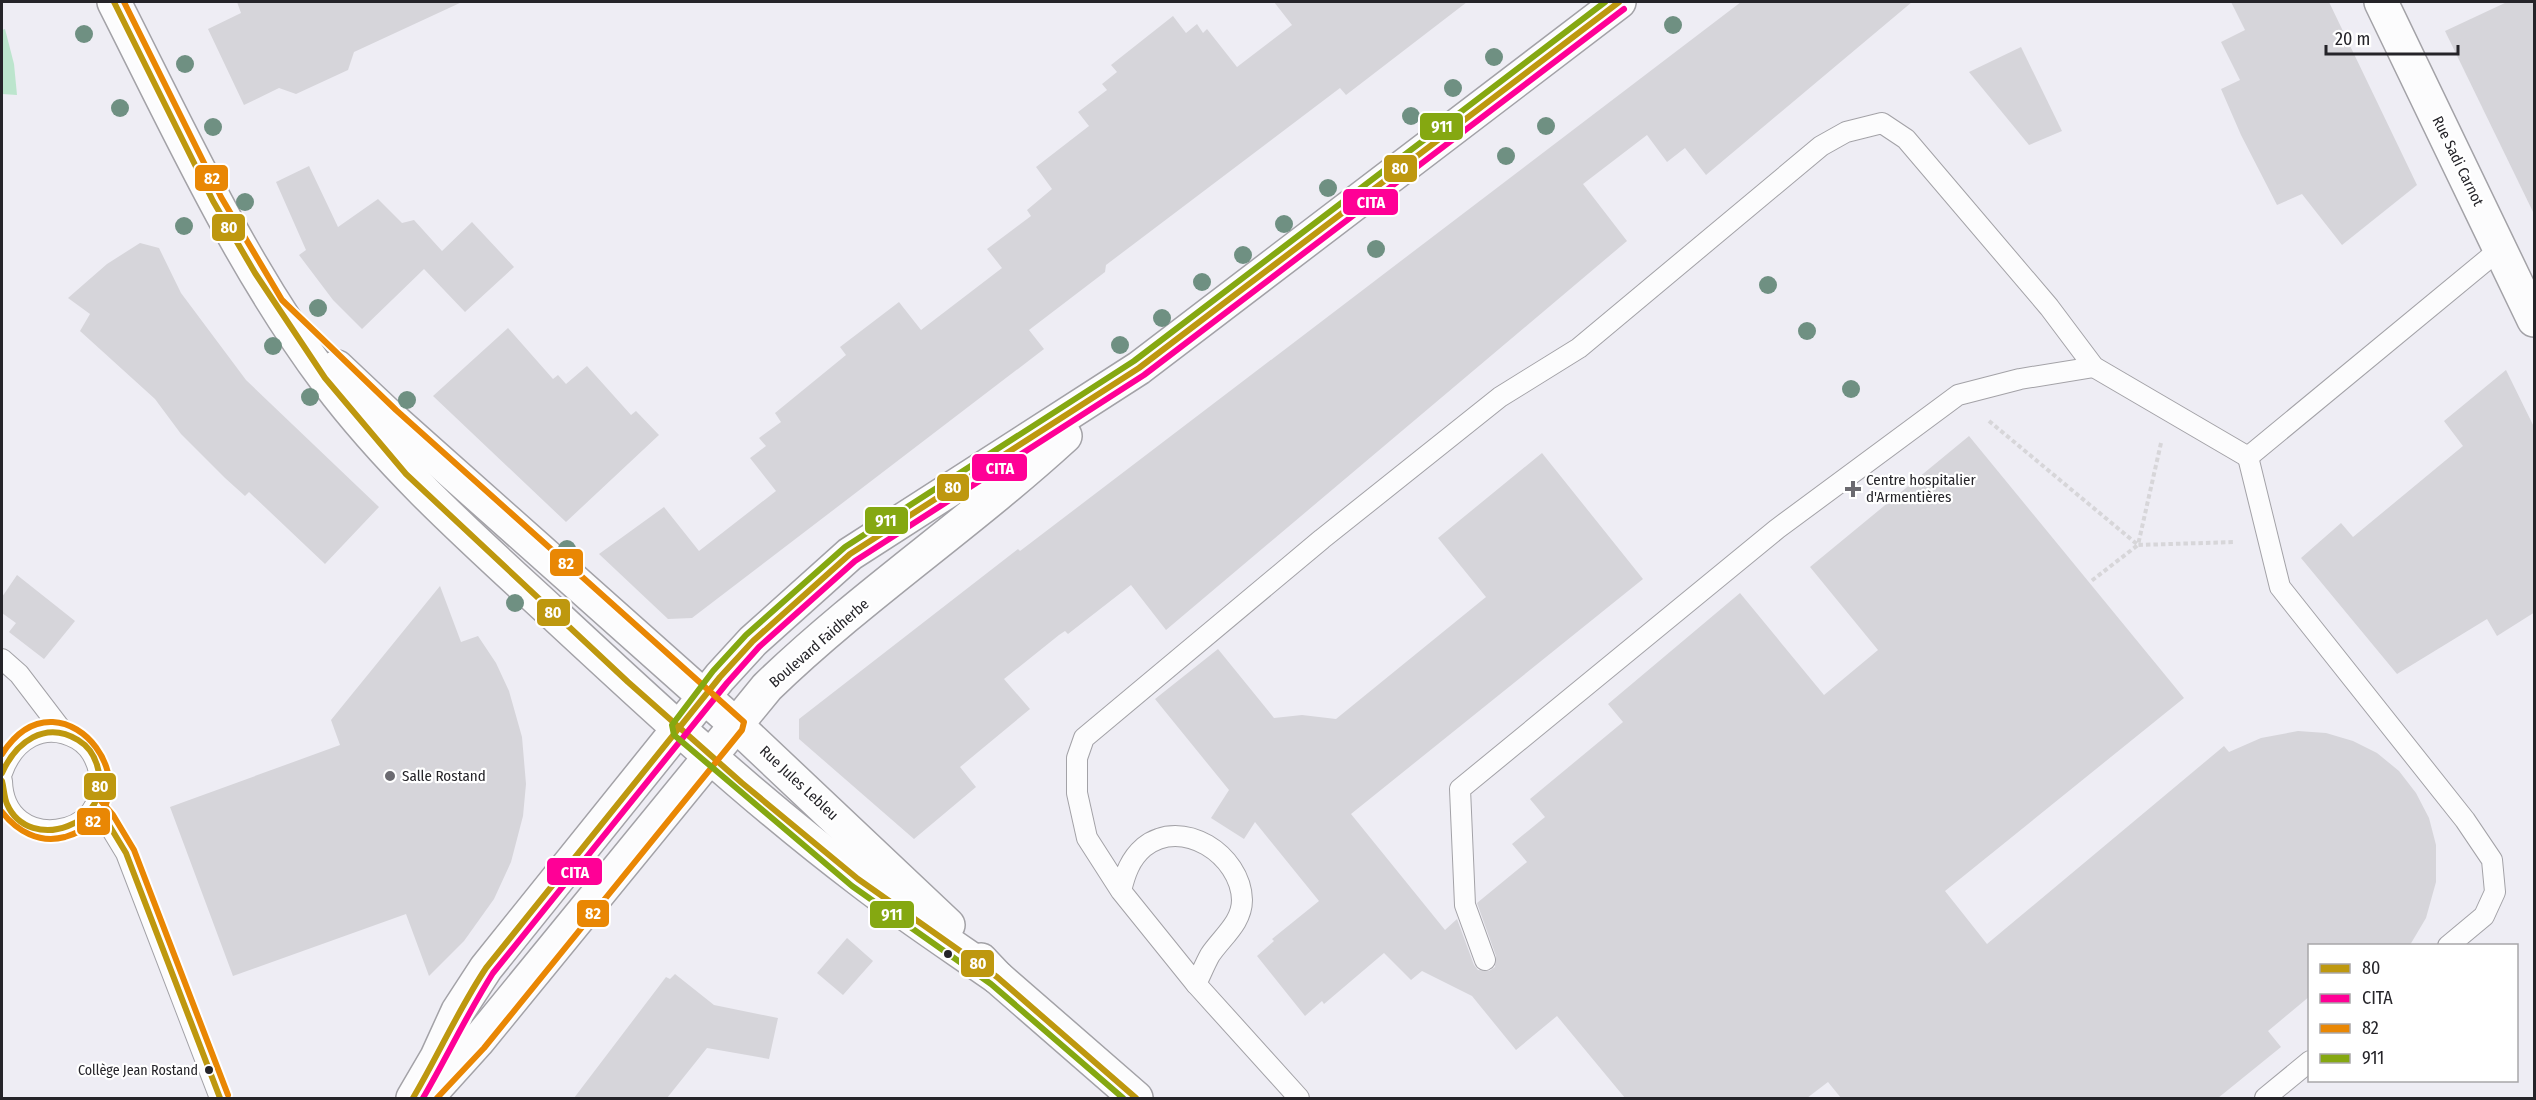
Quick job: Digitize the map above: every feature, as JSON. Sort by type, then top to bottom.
[{"type":"street","name":"Rue Jules Lebleu","points":[[114,2],[213,201],[275,306],[344,403],[406,474],[711,755],[858,879],[997,977]]},
{"type":"street","name":"Boulevard Faidherbe","points":[[413,1098],[476,982],[520,923],[704,697],[753,642],[850,554],[1139,368],[1619,2]]},
{"type":"street","name":"Rue Sadi Carnot","points":[[2381,2],[2535,320]]},
{"type":"street","name":"Rue Jules Lebleu","points":[[275,306],[390,417],[735,724],[920,897],[997,977],[1136,1098]]},
{"type":"street","name":"Boulevard Faidherbe","points":[[425,1098],[477,1042],[735,724],[784,670],[1045,455],[1139,368]]},
{"type":"lane","points":[[1299,1098],[1196,984],[1121,891],[1087,838],[1077,793],[1077,758],[1084,738],[1322,539],[1481,412],[1579,348],[1821,146],[1846,132],[1882,123],[1906,139],[1958,196],[2049,307],[2094,367],[2248,457],[2280,587],[2465,820],[2492,860],[2495,892],[2484,916],[2449,944]]},
{"type":"lane","points":[[2248,457],[2500,249]]},
{"type":"lane","points":[[1485,960],[1465,905],[1460,789],[1777,529],[1958,395],[2020,379],[2094,367]]},
{"type":"lane","points":[[2,659],[19,674],[64,733]]},
{"type":"lane","points":[[2,773],[7,758],[17,745],[31,735],[47,732],[64,733],[90,749],[97,763],[100,778],[99,794],[94,807],[82,821],[68,829],[50,832],[33,828],[19,820],[8,807],[2,781]]},
{"type":"lane","points":[[94,807],[106,820],[126,853],[220,1098]]},
{"type":"lane","points":[[1121,891],[1126,870],[1134,858],[1146,846],[1162,839],[1197,840],[1226,858],[1242,899],[1238,917],[1227,936],[1211,954],[1196,984]]},
{"type":"lane","points":[[2265,1098],[2308,1063]]},
{"type":"path","points":[[1958,395],[2138,545]]},
{"type":"path","points":[[2138,545],[2168,411]]},
{"type":"path","points":[[2090,582],[2138,545],[2269,540]]},
{"type":"green space","points":[[5,29],[14,64],[17,95],[2,94],[2,30]]},
{"type":"building","points":[[237,2],[462,2],[354,52],[348,70],[296,94],[279,88],[244,105],[208,29],[241,13]]},
{"type":"building","points":[[1274,2],[1467,2],[1346,95],[1340,88],[1106,265],[1105,272],[1029,330],[1044,349],[692,618],[668,619],[599,554],[664,507],[699,551],[776,491],[750,458],[766,446],[759,438],[781,422],[775,413],[846,355],[840,347],[899,302],[921,330],[1002,268],[987,249],[1031,216],[1027,210],[1052,189],[1036,167],[1089,126],[1078,112],[1107,90],[1102,84],[1117,72],[1111,65],[1173,16],[1186,33],[1197,24],[1203,33],[1207,29],[1237,67],[1292,25]]},
{"type":"building","points":[[1741,2],[1912,2],[1706,175],[1685,148],[1667,162],[1647,135],[1583,184],[1627,241],[1166,630],[1131,585],[1068,634],[1065,631],[1059,635],[1004,679],[1030,709],[960,767],[976,787],[914,839],[799,739],[799,719],[1018,549],[1020,551]]},
{"type":"building","points":[[2231,2],[2329,2],[2417,185],[2342,245],[2302,194],[2277,205],[2241,135],[2221,89],[2240,80],[2221,42],[2245,30]]},
{"type":"building","points":[[2507,2],[2535,2],[2535,216],[2445,31]]},
{"type":"building","points":[[2021,47],[2062,131],[2029,145],[1969,72]]},
{"type":"building","points":[[309,166],[338,227],[378,199],[402,223],[414,220],[442,251],[472,222],[514,267],[465,312],[424,269],[362,329],[333,300],[299,255],[306,250],[276,182]]},
{"type":"building","points":[[140,243],[159,248],[181,293],[246,380],[379,507],[325,564],[249,492],[245,496],[225,478],[181,434],[155,399],[80,331],[90,314],[68,298],[107,264]]},
{"type":"building","points":[[508,328],[553,379],[558,375],[566,384],[587,366],[631,415],[636,411],[659,435],[566,522],[433,396]]},
{"type":"building","points":[[2506,370],[2535,429],[2535,612],[2497,636],[2487,619],[2397,674],[2301,558],[2341,523],[2353,537],[2463,446],[2444,421]]},
{"type":"building","points":[[1969,436],[2184,698],[1945,891],[1987,944],[2224,746],[2229,752],[2261,738],[2298,731],[2326,733],[2353,741],[2377,753],[2399,771],[2416,793],[2429,818],[2436,845],[2436,882],[2426,918],[2411,944],[2308,944],[2308,998],[2268,1031],[2281,1047],[2218,1098],[1841,1098],[1828,1082],[1807,1098],[1625,1098],[1557,1016],[1516,1050],[1472,996],[1422,971],[1411,980],[1384,953],[1324,1004],[1322,1001],[1305,1016],[1257,956],[1274,941],[1272,939],[1319,901],[1255,822],[1244,839],[1211,818],[1229,790],[1155,699],[1218,649],[1274,718],[1302,715],[1336,719],[1486,597],[1438,538],[1542,453],[1643,579],[1351,814],[1445,930],[1457,919],[1474,965],[1478,970],[1489,971],[1495,967],[1496,956],[1477,903],[1527,862],[1512,844],[1545,817],[1530,799],[1623,722],[1608,704],[1740,593],[1824,695],[1878,650],[1810,567]]},
{"type":"building","points":[[17,575],[75,621],[44,659],[9,632],[16,623],[2,613],[2,597]]},
{"type":"building","name":"Salle Rostand","points":[[440,586],[461,642],[478,636],[496,663],[509,691],[522,737],[526,784],[523,816],[511,862],[494,899],[464,941],[429,976],[406,914],[233,976],[170,807],[340,745],[331,720]]},
{"type":"building","points":[[847,938],[873,961],[843,995],[817,973]]},
{"type":"building","points":[[675,974],[714,1005],[778,1018],[769,1059],[707,1048],[667,1098],[574,1098],[666,977],[670,979]]},
{"type":"transit line","name":"80","points":[[114,2],[213,201],[255,273],[325,378],[406,474],[628,682],[742,783],[858,879],[997,977],[1136,1098]]},
{"type":"transit line","name":"82","points":[[124,2],[221,197],[282,300],[396,410],[744,722],[742,730],[484,1048],[437,1098]]},
{"type":"transit line","name":"911","points":[[1123,1098],[991,984],[852,886],[674,735],[672,725],[713,671],[746,635],[845,547],[1134,361],[1605,2]]},
{"type":"transit line","name":"80","points":[[413,1098],[486,968],[720,677],[753,641],[850,554],[1139,368],[1619,2]]},
{"type":"transit line","name":"CITA","points":[[423,1098],[493,973],[727,683],[759,647],[855,561],[1144,375],[1624,9]]},
{"type":"transit line","name":"82","points":[[2,754],[27,729],[53,722],[77,730],[96,748],[108,771],[108,797],[95,820],[65,837],[46,839],[29,834],[15,825],[2,812]]},
{"type":"transit line","name":"80","points":[[2,773],[23,744],[43,733],[54,732],[66,734],[88,748],[97,765],[100,786],[94,804],[83,817],[68,826],[50,830],[33,828],[18,819],[7,804],[2,781]]},
{"type":"transit line","name":"82","points":[[101,801],[113,815],[134,850],[228,1095]]},
{"type":"transit line","name":"80","points":[[94,807],[106,820],[126,853],[220,1098]]},
{"type":"place","name":"Centre hospitalier d'Armentières","points":[[1853,489]]},
{"type":"place","name":"Salle Rostand","points":[[390,776]]},
{"type":"place","name":"Collège Jean Rostand","points":[[209,1070]]}]
